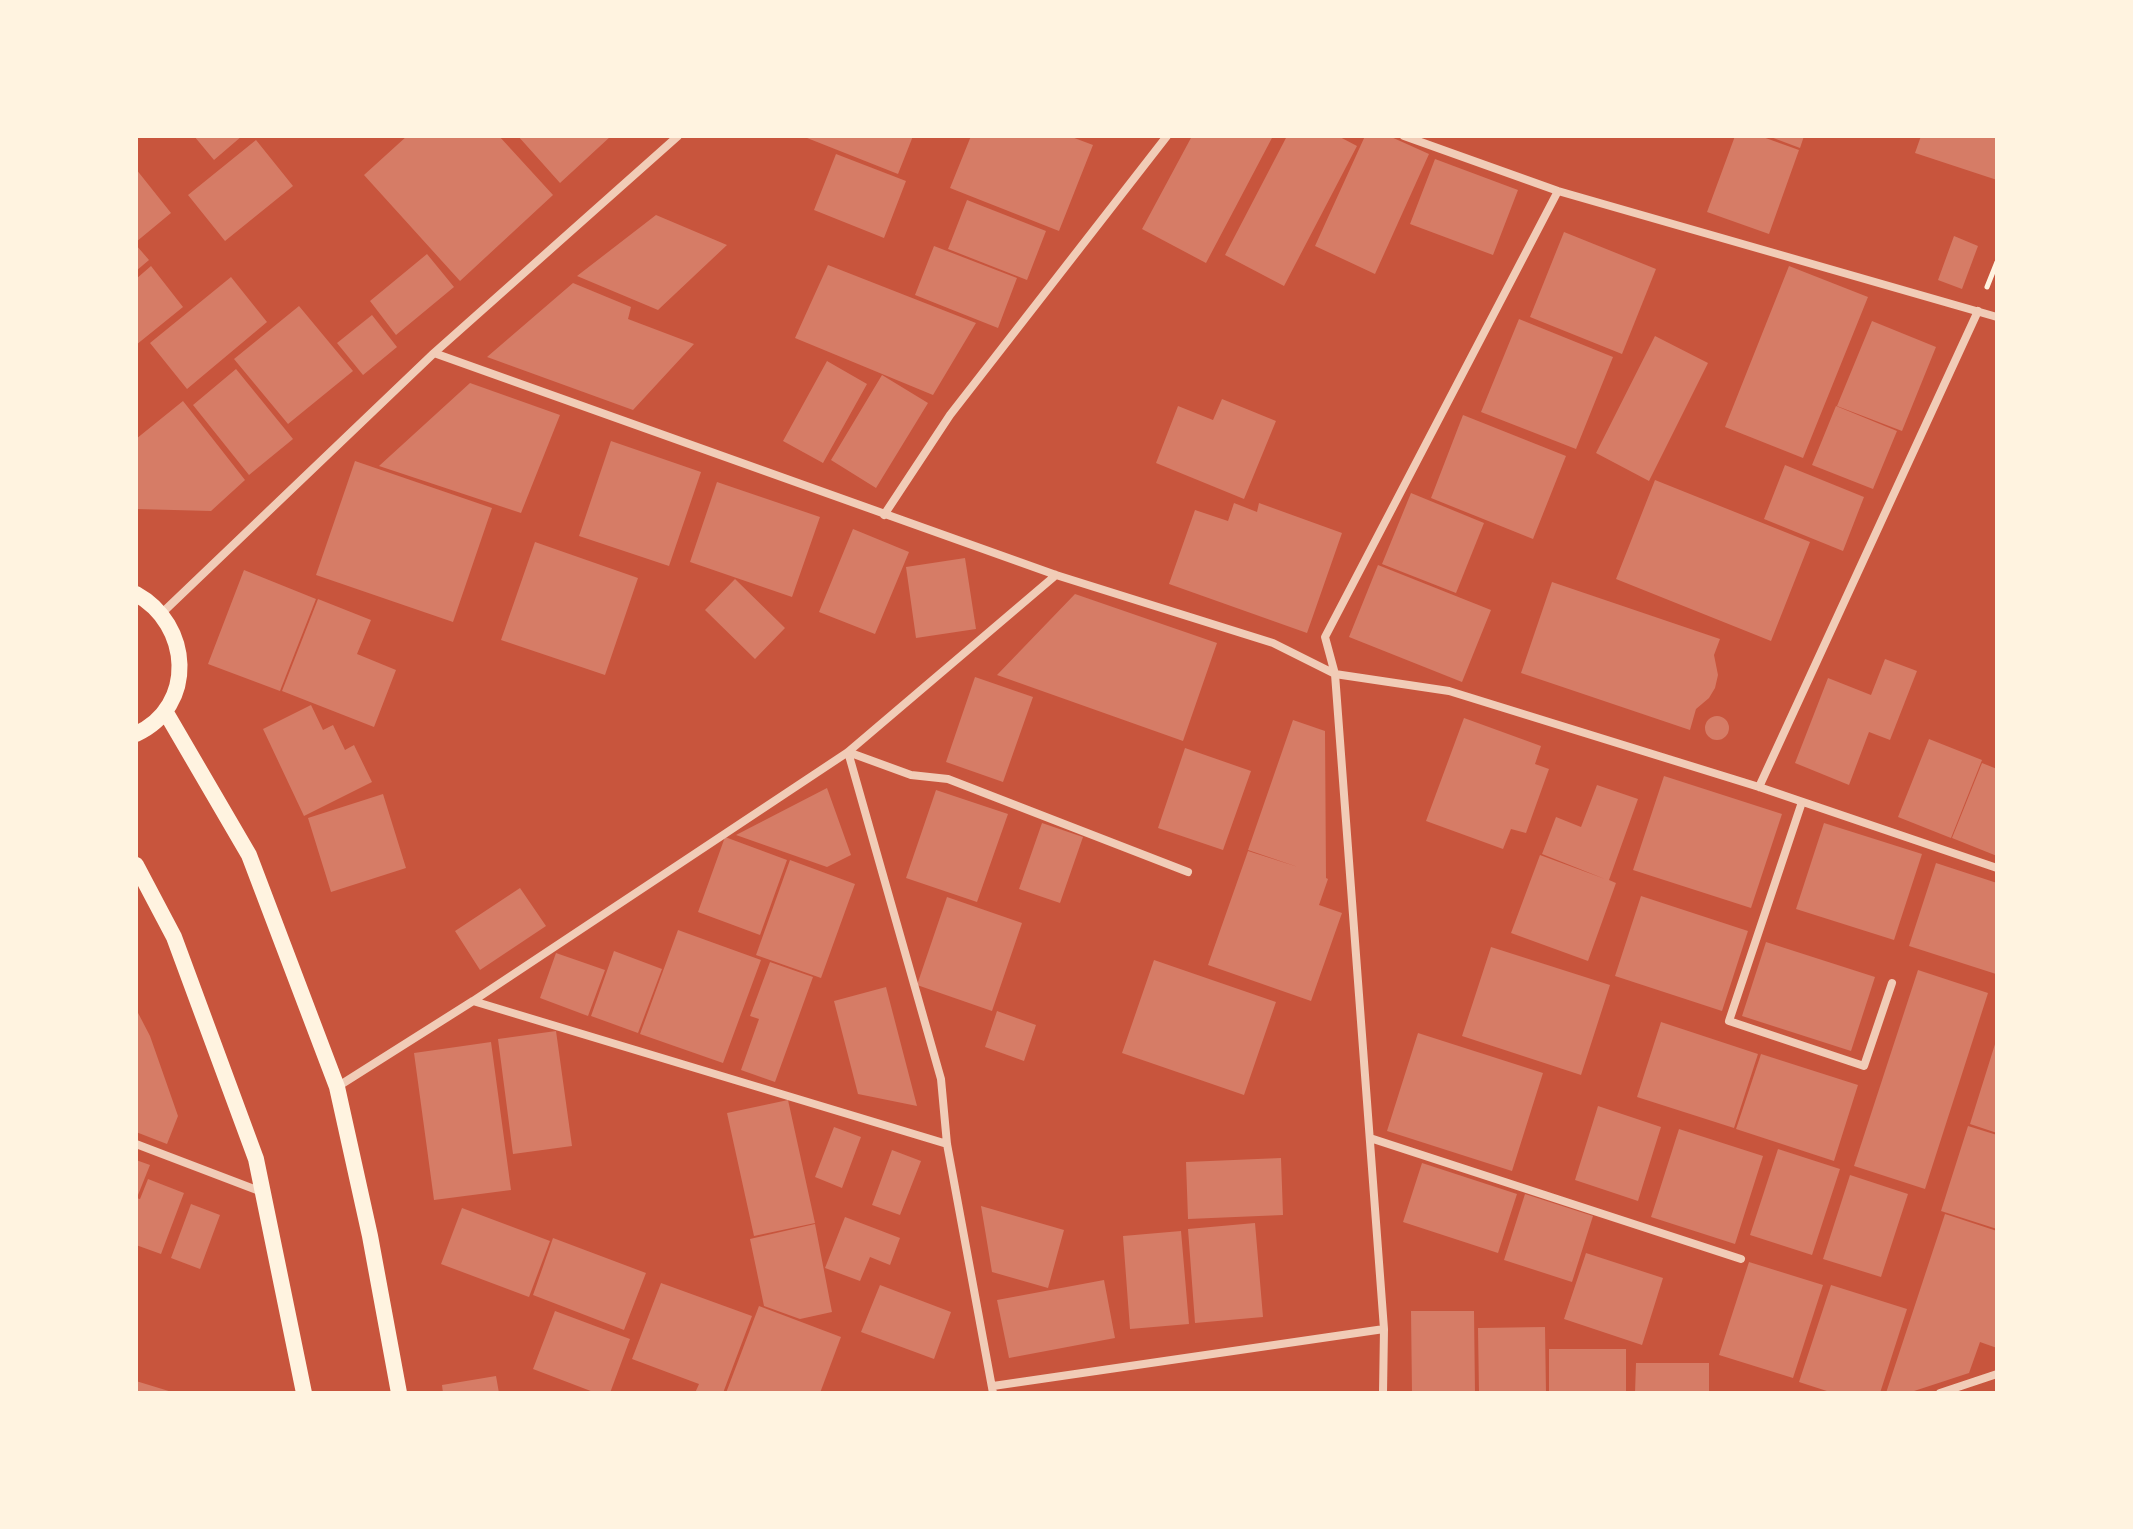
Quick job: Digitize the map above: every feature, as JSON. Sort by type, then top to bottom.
[{"type":"main road","points":[[136,594],[162,613],[176,636],[181,662],[177,688],[165,711],[145,730],[136,734]]},
{"type":"main road","points":[[165,711],[249,855],[337,1087],[370,1236],[399,1393]]},
{"type":"main road","points":[[136,865],[174,937],[256,1159],[304,1393]]},
{"type":"street","points":[[162,613],[434,353],[678,136]]},
{"type":"street","points":[[884,515],[950,415],[1167,136]]},
{"type":"street","points":[[1404,136],[1558,191],[1997,317]]},
{"type":"street","points":[[1383,1393],[1384,1329],[1335,674],[1325,637],[1558,191]]},
{"type":"street","points":[[1759,787],[1978,311]]},
{"type":"street","points":[[434,353],[1056,575],[1273,643],[1335,674],[1449,691],[1759,787],[1997,868]]},
{"type":"street","points":[[337,1087],[473,1001],[848,752],[1056,575]]},
{"type":"street","points":[[848,752],[911,775],[948,779],[1188,872]]},
{"type":"street","points":[[848,752],[941,1079],[947,1144],[993,1390],[1384,1329]]},
{"type":"street","points":[[1802,802],[1729,1021],[1864,1066],[1892,983]]},
{"type":"street","points":[[473,1001],[947,1144]]},
{"type":"street","points":[[1370,1138],[1741,1259]]},
{"type":"street","points":[[136,1144],[264,1193]]},
{"type":"street","points":[[1940,1393],[1997,1374]]},
{"type":"building","points":[[194,136],[242,136],[214,160]]},
{"type":"building","points":[[407,136],[499,136],[553,195],[460,281],[364,175]]},
{"type":"building","points":[[518,136],[611,136],[560,183]]},
{"type":"building","points":[[802,136],[913,136],[898,174]]},
{"type":"building","points":[[971,136],[1069,136],[1093,145],[1059,231],[950,188]]},
{"type":"building","points":[[1192,136],[1273,136],[1206,263],[1142,229]]},
{"type":"building","points":[[1287,136],[1338,136],[1357,146],[1284,286],[1225,255]]},
{"type":"building","points":[[1365,136],[1389,136],[1429,154],[1375,274],[1315,246]]},
{"type":"building","points":[[1735,136],[1760,136],[1799,150],[1769,234],[1707,212]]},
{"type":"building","points":[[1768,136],[1804,136],[1800,148]]},
{"type":"building","points":[[1921,136],[1997,136],[1997,180],[1915,153]]},
{"type":"building","points":[[256,140],[293,186],[225,241],[188,195]]},
{"type":"building","points":[[836,154],[906,181],[884,238],[814,210]]},
{"type":"building","points":[[1435,159],[1518,190],[1493,255],[1410,224]]},
{"type":"building","points":[[136,169],[171,213],[136,242]]},
{"type":"building","points":[[967,200],[1046,231],[1027,280],[948,249]]},
{"type":"building","points":[[656,215],[727,245],[658,310],[577,276]]},
{"type":"building","points":[[1564,232],[1656,269],[1622,354],[1530,317]]},
{"type":"building","points":[[1954,236],[1978,246],[1962,289],[1938,280]]},
{"type":"building","points":[[136,245],[149,260],[136,271]]},
{"type":"building","points":[[934,246],[1017,278],[998,328],[915,295]]},
{"type":"building","points":[[427,254],[454,287],[396,335],[370,301]]},
{"type":"building","points":[[828,265],[976,323],[933,395],[795,338]]},
{"type":"building","points":[[151,266],[183,307],[136,345],[136,279]]},
{"type":"building","points":[[1789,266],[1868,297],[1803,458],[1725,427]]},
{"type":"building","points":[[231,277],[267,322],[187,389],[150,343]]},
{"type":"building","points":[[573,283],[631,307],[628,319],[694,344],[633,410],[487,357]]},
{"type":"building","points":[[299,306],[353,371],[288,424],[234,359]]},
{"type":"building","points":[[372,315],[397,347],[363,375],[337,343]]},
{"type":"building","points":[[1519,319],[1613,357],[1576,449],[1481,412]]},
{"type":"building","points":[[1872,321],[1936,347],[1902,431],[1837,406]]},
{"type":"building","points":[[1655,336],[1708,363],[1649,481],[1596,453]]},
{"type":"building","points":[[827,361],[867,384],[823,463],[783,441]]},
{"type":"building","points":[[236,369],[293,439],[249,475],[193,405]]},
{"type":"building","points":[[882,375],[928,403],[876,488],[831,460]]},
{"type":"building","points":[[470,383],[560,415],[521,513],[379,466]]},
{"type":"building","points":[[1222,399],[1276,421],[1244,499],[1156,463],[1178,406],[1213,420]]},
{"type":"building","points":[[183,401],[245,480],[211,511],[136,509],[136,439]]},
{"type":"building","points":[[1836,406],[1897,431],[1873,489],[1812,465]]},
{"type":"building","points":[[1463,415],[1566,456],[1533,539],[1431,498]]},
{"type":"building","points":[[611,441],[701,472],[669,566],[579,536]]},
{"type":"building","points":[[355,461],[492,508],[453,622],[316,575]]},
{"type":"building","points":[[1785,465],[1864,497],[1843,551],[1764,519]]},
{"type":"building","points":[[1655,480],[1810,542],[1771,641],[1616,579]]},
{"type":"building","points":[[717,482],[820,517],[792,597],[690,562]]},
{"type":"building","points":[[1411,493],[1484,523],[1456,593],[1382,564]]},
{"type":"building","points":[[1234,503],[1257,512],[1259,503],[1342,533],[1307,633],[1169,584],[1195,510],[1228,521]]},
{"type":"building","points":[[853,529],[909,552],[875,634],[819,612]]},
{"type":"building","points":[[535,542],[638,578],[605,675],[501,640]]},
{"type":"building","points":[[965,558],[976,629],[916,638],[906,567]]},
{"type":"building","points":[[1378,565],[1491,610],[1462,682],[1349,637]]},
{"type":"building","points":[[244,570],[316,599],[280,691],[208,664]]},
{"type":"building","points":[[735,579],[785,628],[755,659],[705,610]]},
{"type":"building","points":[[1552,582],[1720,639],[1714,655],[1718,675],[1715,688],[1696,709],[1690,730],[1521,673]]},
{"type":"building","points":[[1075,594],[1217,643],[1183,741],[997,675]]},
{"type":"building","points":[[318,599],[371,620],[357,654],[396,670],[374,727],[282,691]]},
{"type":"building","points":[[1885,659],[1917,671],[1890,740],[1869,732],[1849,785],[1795,763],[1828,678],[1871,695]]},
{"type":"building","points":[[975,677],[1033,697],[1003,782],[946,762]]},
{"type":"building","points":[[311,705],[323,730],[333,725],[345,750],[354,745],[372,782],[304,816],[263,729]]},
{"type":"building","points":[[1717,716],[1726,719],[1729,728],[1726,737],[1717,740],[1708,737],[1705,728],[1708,719]]},
{"type":"building","points":[[1464,718],[1541,746],[1535,764],[1549,769],[1526,833],[1511,829],[1503,849],[1426,821]]},
{"type":"building","points":[[1293,720],[1325,731],[1328,879],[1319,905],[1342,913],[1311,1001],[1208,965],[1248,851],[1298,867],[1248,850]]},
{"type":"building","points":[[1929,739],[1982,760],[1951,838],[1898,817]]},
{"type":"building","points":[[1185,748],[1251,771],[1223,850],[1158,828]]},
{"type":"building","points":[[1982,763],[1997,769],[1997,856],[1952,838]]},
{"type":"building","points":[[1664,776],[1782,814],[1751,908],[1633,870]]},
{"type":"building","points":[[1597,785],[1638,799],[1609,880],[1616,883],[1588,961],[1511,933],[1540,855],[1605,879],[1542,854],[1556,817],[1581,827]]},
{"type":"building","points":[[827,788],[851,855],[827,867],[736,835]]},
{"type":"building","points":[[936,790],[1008,814],[977,902],[906,878]]},
{"type":"building","points":[[383,794],[406,868],[331,892],[308,818]]},
{"type":"building","points":[[1042,823],[1083,837],[1060,903],[1019,889]]},
{"type":"building","points":[[1824,823],[1922,854],[1894,940],[1796,909]]},
{"type":"building","points":[[725,837],[787,860],[760,935],[698,912]]},
{"type":"building","points":[[790,860],[855,884],[821,978],[756,955]]},
{"type":"building","points":[[1936,863],[1997,883],[1996,974],[1909,946]]},
{"type":"building","points":[[520,888],[546,926],[480,970],[455,931]]},
{"type":"building","points":[[1641,896],[1748,931],[1722,1011],[1615,976]]},
{"type":"building","points":[[947,897],[1022,923],[992,1011],[917,985]]},
{"type":"building","points":[[678,930],[761,960],[723,1063],[640,1034]]},
{"type":"building","points":[[1766,942],[1875,977],[1851,1051],[1742,1016]]},
{"type":"building","points":[[1491,947],[1610,985],[1581,1075],[1462,1036]]},
{"type":"building","points":[[614,951],[662,969],[638,1033],[591,1016]]},
{"type":"building","points":[[556,953],[605,970],[588,1016],[540,998]]},
{"type":"building","points":[[1154,960],[1276,1002],[1244,1095],[1122,1053]]},
{"type":"building","points":[[770,962],[813,977],[775,1082],[741,1070],[759,1019],[750,1016]]},
{"type":"building","points":[[1918,970],[1988,993],[1925,1189],[1854,1166]]},
{"type":"building","points":[[886,987],[917,1106],[858,1094],[834,1001]]},
{"type":"building","points":[[136,1009],[150,1036],[178,1116],[167,1144],[136,1132]]},
{"type":"building","points":[[997,1011],[1036,1025],[1024,1061],[985,1047]]},
{"type":"building","points":[[1661,1022],[1758,1054],[1734,1128],[1637,1097]]},
{"type":"building","points":[[556,1031],[572,1146],[513,1154],[498,1039]]},
{"type":"building","points":[[1418,1033],[1543,1073],[1512,1171],[1387,1131]]},
{"type":"building","points":[[1997,1041],[1997,1133],[1970,1124]]},
{"type":"building","points":[[491,1042],[511,1190],[434,1200],[414,1053]]},
{"type":"building","points":[[1761,1054],[1858,1085],[1834,1161],[1736,1129]]},
{"type":"building","points":[[788,1100],[815,1223],[754,1236],[727,1113]]},
{"type":"building","points":[[1598,1106],[1661,1127],[1638,1201],[1575,1180]]},
{"type":"building","points":[[1968,1126],[1997,1135],[1997,1229],[1941,1211]]},
{"type":"building","points":[[834,1127],[861,1137],[842,1188],[815,1177]]},
{"type":"building","points":[[1679,1129],[1763,1156],[1735,1244],[1651,1217]]},
{"type":"building","points":[[1778,1149],[1840,1169],[1812,1255],[1750,1235]]},
{"type":"building","points":[[892,1150],[921,1161],[900,1215],[872,1205]]},
{"type":"building","points":[[1281,1158],[1283,1215],[1188,1219],[1186,1162]]},
{"type":"building","points":[[136,1160],[150,1165],[138,1195],[136,1194]]},
{"type":"building","points":[[1422,1163],[1517,1194],[1498,1253],[1403,1222]]},
{"type":"building","points":[[1850,1175],[1908,1194],[1881,1277],[1823,1259]]},
{"type":"building","points":[[148,1179],[184,1193],[161,1254],[136,1245],[136,1198],[140,1199]]},
{"type":"building","points":[[1525,1194],[1593,1216],[1572,1282],[1504,1260]]},
{"type":"building","points":[[191,1204],[220,1215],[200,1269],[171,1258]]},
{"type":"building","points":[[981,1206],[1064,1230],[1048,1288],[992,1272]]},
{"type":"building","points":[[462,1208],[550,1241],[529,1297],[441,1264]]},
{"type":"building","points":[[1945,1214],[1997,1231],[1997,1348],[1980,1342],[1969,1373],[1908,1393],[1886,1393]]},
{"type":"building","points":[[845,1217],[900,1238],[890,1265],[870,1257],[860,1281],[825,1268]]},
{"type":"building","points":[[1255,1223],[1263,1317],[1195,1323],[1188,1229]]},
{"type":"building","points":[[815,1224],[832,1312],[800,1319],[764,1306],[750,1239]]},
{"type":"building","points":[[1181,1231],[1189,1324],[1130,1329],[1123,1236]]},
{"type":"building","points":[[553,1238],[646,1273],[624,1330],[533,1295]]},
{"type":"building","points":[[1586,1253],[1663,1278],[1642,1345],[1564,1319]]},
{"type":"building","points":[[1749,1262],[1823,1285],[1793,1378],[1719,1355]]},
{"type":"building","points":[[1104,1280],[1115,1338],[1009,1358],[997,1300]]},
{"type":"building","points":[[661,1283],[752,1316],[723,1393],[695,1393],[699,1384],[632,1359]]},
{"type":"building","points":[[880,1285],[951,1312],[934,1359],[861,1332]]},
{"type":"building","points":[[1831,1285],[1907,1309],[1880,1393],[1833,1393],[1799,1382]]},
{"type":"building","points":[[759,1306],[841,1337],[820,1393],[726,1393]]},
{"type":"building","points":[[555,1311],[630,1339],[610,1393],[596,1393],[533,1369]]},
{"type":"building","points":[[1411,1311],[1474,1311],[1475,1393],[1412,1393]]},
{"type":"building","points":[[1545,1327],[1546,1393],[1479,1393],[1478,1328]]},
{"type":"building","points":[[1549,1349],[1626,1349],[1626,1393],[1549,1393]]},
{"type":"building","points":[[1636,1363],[1709,1363],[1709,1393],[1635,1393]]},
{"type":"building","points":[[496,1376],[499,1393],[443,1393],[442,1385]]},
{"type":"building","points":[[136,1381],[172,1392],[172,1393],[136,1393]]}]
